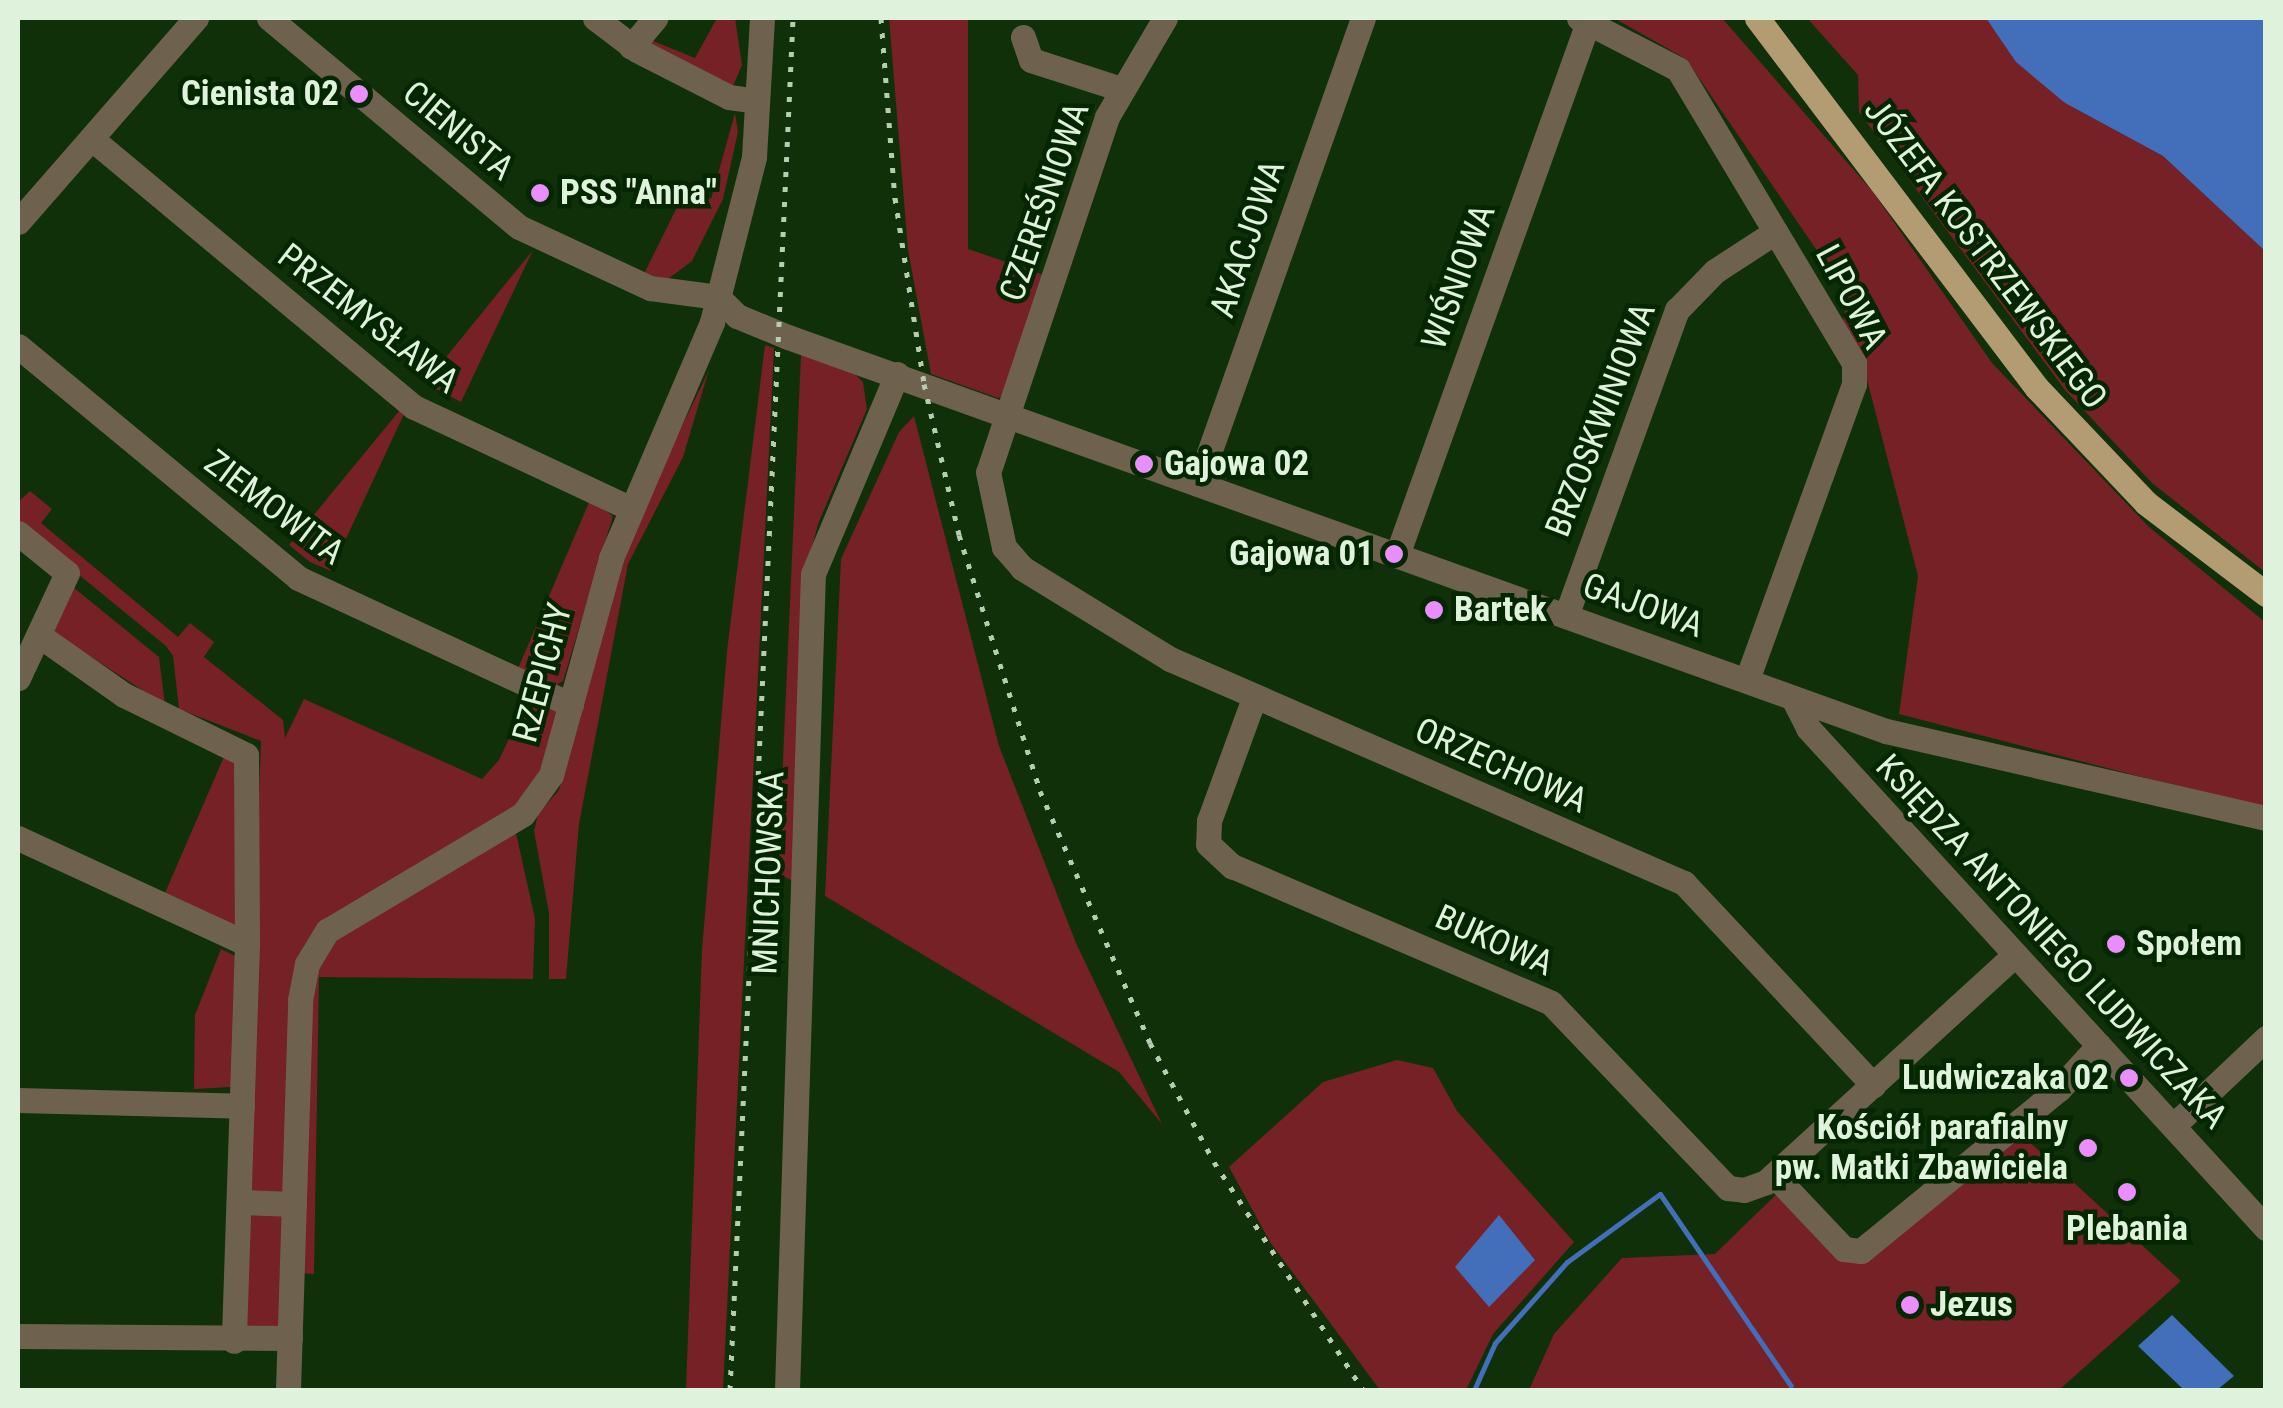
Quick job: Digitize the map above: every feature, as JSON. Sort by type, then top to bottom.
[{"type":"main road","name":"JÓZEFA KOSTRZEWSKIEGO","points":[[1757,18],[2037,388],[2146,503],[2266,594]]},
{"type":"street","points":[[18,222],[196,18]]},
{"type":"street","name":"CIENISTA","points":[[269,18],[519,226],[650,288],[718,297],[737,316],[897,374]]},
{"type":"street","points":[[596,18],[632,48],[729,98],[757,102]]},
{"type":"street","points":[[632,48],[655,18]]},
{"type":"street","name":"RZEPICHY","points":[[294,1204],[300,1000],[307,964],[327,931],[523,814],[551,775],[630,508],[706,340],[718,297],[750,182],[762,18]]},
{"type":"street","name":"CZEREŚNIOWA","points":[[1011,417],[1121,90],[1165,18]]},
{"type":"street","name":"AKACJOWA","points":[[1198,484],[1363,18]]},
{"type":"street","name":"LIPOWA","points":[[1584,20],[1678,69],[1856,373],[1747,680]]},
{"type":"street","name":"WIŚNIOWA","points":[[1396,555],[1584,20]]},
{"type":"street","points":[[1023,37],[1030,60],[1121,90]]},
{"type":"street","name":"PRZEMYSŁAWA","points":[[92,140],[409,403],[630,508]]},
{"type":"street","name":"BRZOSKWINIOWA","points":[[1566,616],[1677,310],[1706,277],[1775,232]]},
{"type":"street","name":"ZIEMOWITA","points":[[18,346],[298,578],[572,706]]},
{"type":"street","name":"GAJOWA","points":[[897,374],[1886,731],[2266,818]]},
{"type":"street","name":"MNICHOWSKA","points":[[788,1390],[814,574],[897,374]]},
{"type":"street","name":"ORZECHOWA","points":[[1011,417],[986,484],[1012,559],[1170,660],[1684,884],[1872,1086]]},
{"type":"street","points":[[18,533],[67,573],[18,678]]},
{"type":"street","points":[[40,636],[124,695],[246,756],[248,944],[234,1341]]},
{"type":"street","name":"BUKOWA","points":[[1254,698],[1209,821],[1208,844],[1232,866],[1551,1002],[1728,1188],[1744,1190],[1774,1175],[1872,1086]]},
{"type":"street","name":"KSIĘDZA ANTONIEGO LUDWICZAKA","points":[[1794,698],[1808,728],[2266,1228]]},
{"type":"street","points":[[18,838],[248,944]]},
{"type":"street","points":[[1872,1086],[2016,955]]},
{"type":"street","points":[[2173,1126],[2266,1038]]},
{"type":"street","points":[[1774,1175],[1844,1249],[1861,1252],[2059,1089],[2098,1045]]},
{"type":"street","points":[[18,1100],[242,1106]]},
{"type":"street","points":[[241,1202],[294,1204],[288,1390]]},
{"type":"street","points":[[18,1336],[234,1341],[290,1338]]},
{"type":"shaded area","points":[[717,18],[735,18],[742,65],[731,91],[653,51],[646,38],[695,58]]},
{"type":"shaded area","points":[[889,18],[968,18],[968,249],[1047,276],[1008,395],[998,398],[931,374],[908,250]]},
{"type":"shaded area","points":[[1614,18],[1722,18],[1873,192],[1992,363],[2149,527],[2265,622],[2265,809],[1899,714],[1918,576],[1865,372],[1843,321],[1848,296],[1686,59]]},
{"type":"shaded area","points":[[1807,18],[1986,18],[2065,103],[2163,156],[2265,251],[2265,572],[2152,483],[2065,390],[1859,112],[1858,75]]},
{"type":"shaded area","points":[[735,113],[738,132],[723,199],[692,261],[668,279],[644,274],[686,189],[711,199]]},
{"type":"shaded area","points":[[533,250],[461,402],[425,383]]},
{"type":"shaded area","points":[[765,345],[774,348],[723,1390],[686,1390],[702,950],[727,651]]},
{"type":"shaded area","points":[[801,355],[852,371],[863,382],[867,409],[818,524],[804,579],[794,882],[778,873]]},
{"type":"shaded area","points":[[709,370],[683,457],[628,564],[579,824],[566,979],[549,979],[549,913],[534,831],[538,814],[559,790],[631,532]]},
{"type":"shaded area","points":[[400,410],[404,414],[331,571],[310,562],[289,545]]},
{"type":"shaded area","points":[[914,416],[999,746],[1076,943],[1162,1124],[1119,1072],[825,896],[841,559],[899,432]]},
{"type":"shaded area","points":[[30,491],[52,509],[41,523],[178,637],[190,623],[214,642],[204,657],[283,720],[285,738],[304,699],[482,779],[499,760],[528,698],[558,712],[543,774],[518,808],[319,927],[288,1196],[250,1193],[245,1184],[261,741],[179,709],[173,656],[166,646],[18,525],[18,502]]},
{"type":"shaded area","points":[[590,500],[613,516],[563,681],[555,686],[517,671]]},
{"type":"shaded area","points":[[68,583],[159,657],[165,705],[53,632]]},
{"type":"shaded area","points":[[226,752],[243,760],[238,927],[165,893]]},
{"type":"shaded area","points":[[516,833],[535,919],[533,979],[319,977],[314,1274],[299,1273],[313,970],[337,934]]},
{"type":"shaded area","points":[[221,949],[237,957],[231,1087],[194,1089],[195,1015]]},
{"type":"shaded area","points":[[1397,1060],[1433,1068],[1457,1111],[1574,1242],[1493,1334],[1466,1390],[1380,1390],[1270,1242],[1229,1167],[1323,1082]]},
{"type":"shaded area","points":[[2011,1125],[2181,1281],[2059,1390],[1529,1390],[1554,1334],[1622,1258],[1715,1254],[1786,1185],[1844,1249]]},
{"type":"shaded area","points":[[289,1211],[285,1329],[247,1330],[245,1215]]},
{"type":"water","points":[[1986,18],[2265,18],[2265,251],[2163,156],[2065,103],[2016,62]]},
{"type":"water","points":[[1499,1215],[1535,1260],[1489,1307],[1455,1267]]},
{"type":"water","points":[[2172,1315],[2234,1376],[2217,1390],[2184,1390],[2138,1346]]},
{"type":"waterway","points":[[1474,1390],[1495,1343],[1567,1262],[1660,1194],[1791,1386]]},
{"type":"railway","points":[[730,1390],[793,18]]},
{"type":"railway","points":[[881,18],[895,198],[924,384],[959,535],[1040,791],[1150,1043],[1214,1162],[1363,1390]]},
{"type":"place","name":"Cienista 02","points":[[359,94]]},
{"type":"place","name":"PSS \"Anna\"","points":[[540,193]]},
{"type":"place","name":"Gajowa 02","points":[[1144,464]]},
{"type":"place","name":"Gajowa 01","points":[[1394,554]]},
{"type":"place","name":"Bartek","points":[[1434,610]]},
{"type":"place","name":"Społem","points":[[2116,944]]},
{"type":"place","name":"Ludwiczaka 02","points":[[2129,1078]]},
{"type":"place","name":"Kościół parafialny pw. Matki Zbawiciela","points":[[2088,1148]]},
{"type":"place","name":"Plebania","points":[[2127,1192]]},
{"type":"place","name":"Jezus","points":[[1910,1305]]}]
